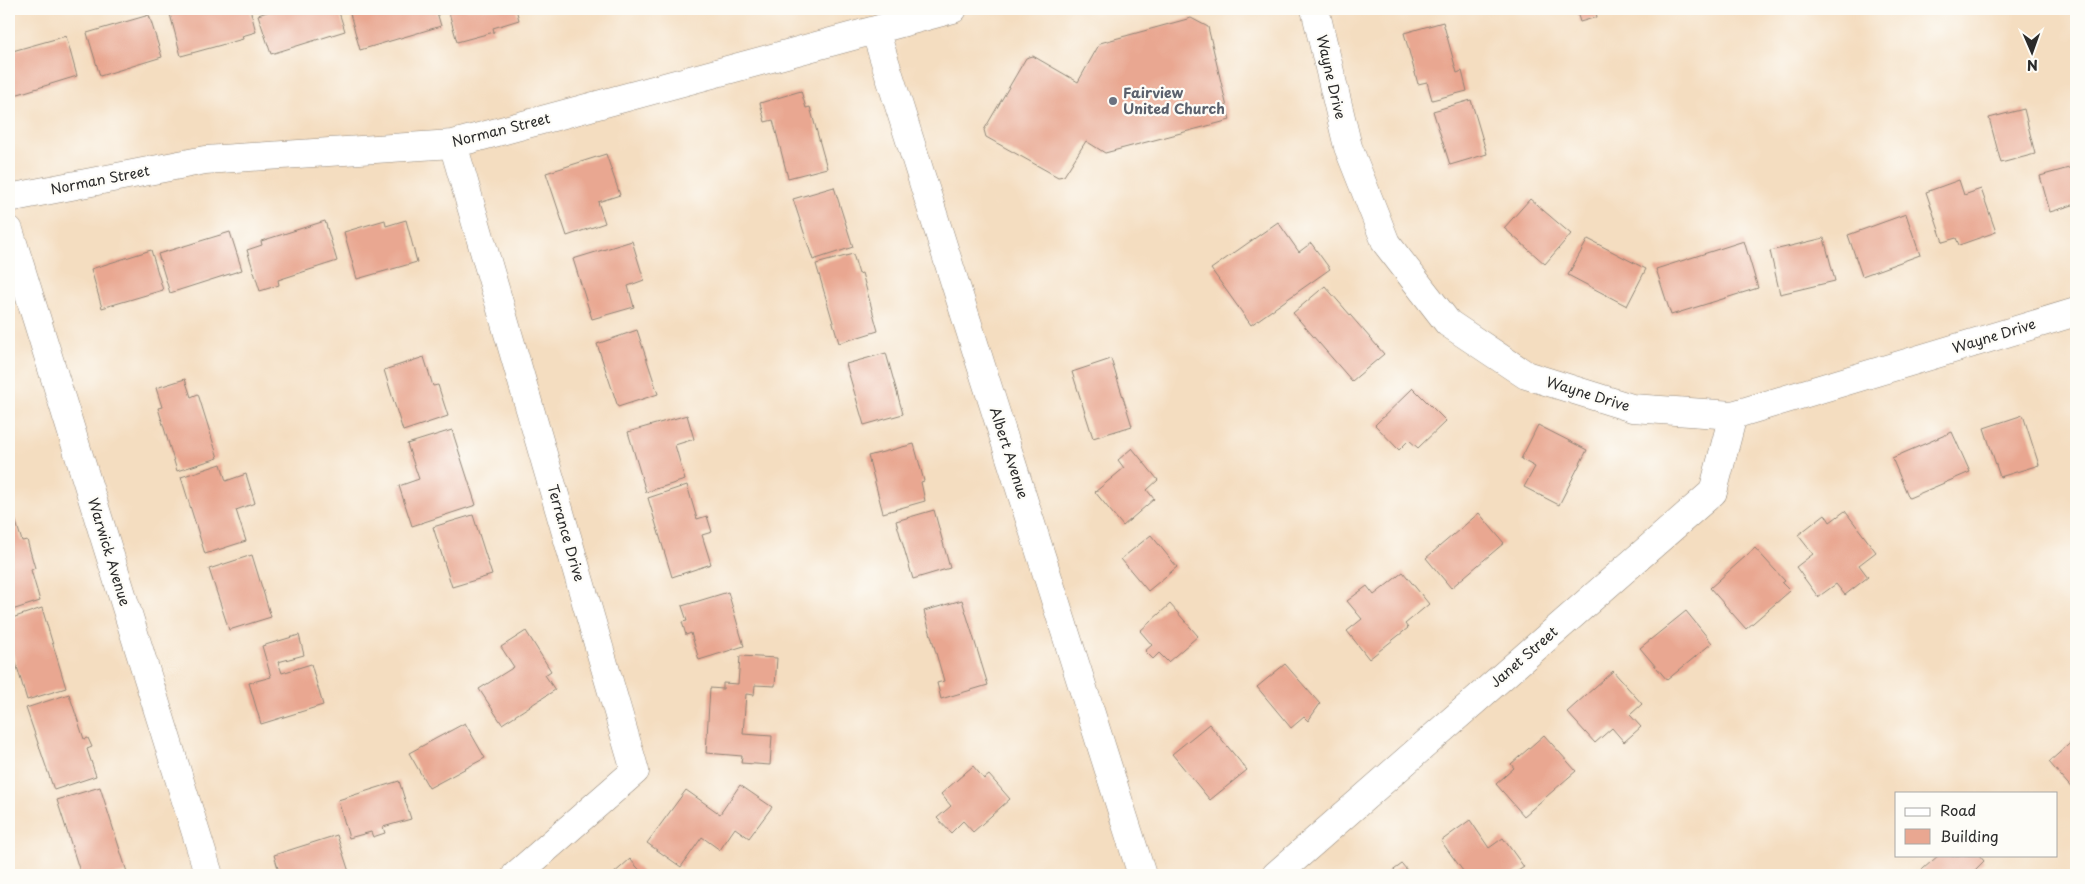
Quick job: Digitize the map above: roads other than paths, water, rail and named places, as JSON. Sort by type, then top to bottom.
[{"type":"street","name":"Norman Street","points":[[9,198],[205,160],[453,144],[953,9]]},
{"type":"street","name":"Wayne Drive","points":[[1315,9],[1348,148],[1386,243],[1448,323],[1526,375],[1632,408],[1733,415],[2076,312]]},
{"type":"street","name":"Albert Avenue","points":[[875,30],[1142,875]]},
{"type":"street","name":"Terrance Drive","points":[[453,144],[634,771],[516,875]]},
{"type":"street","name":"Warwick Avenue","points":[[9,230],[209,875]]},
{"type":"street","name":"Janet Street","points":[[1276,875],[1712,492],[1733,415]]},
{"type":"place","name":"Fairview United Church","points":[[1113,101]]}]
